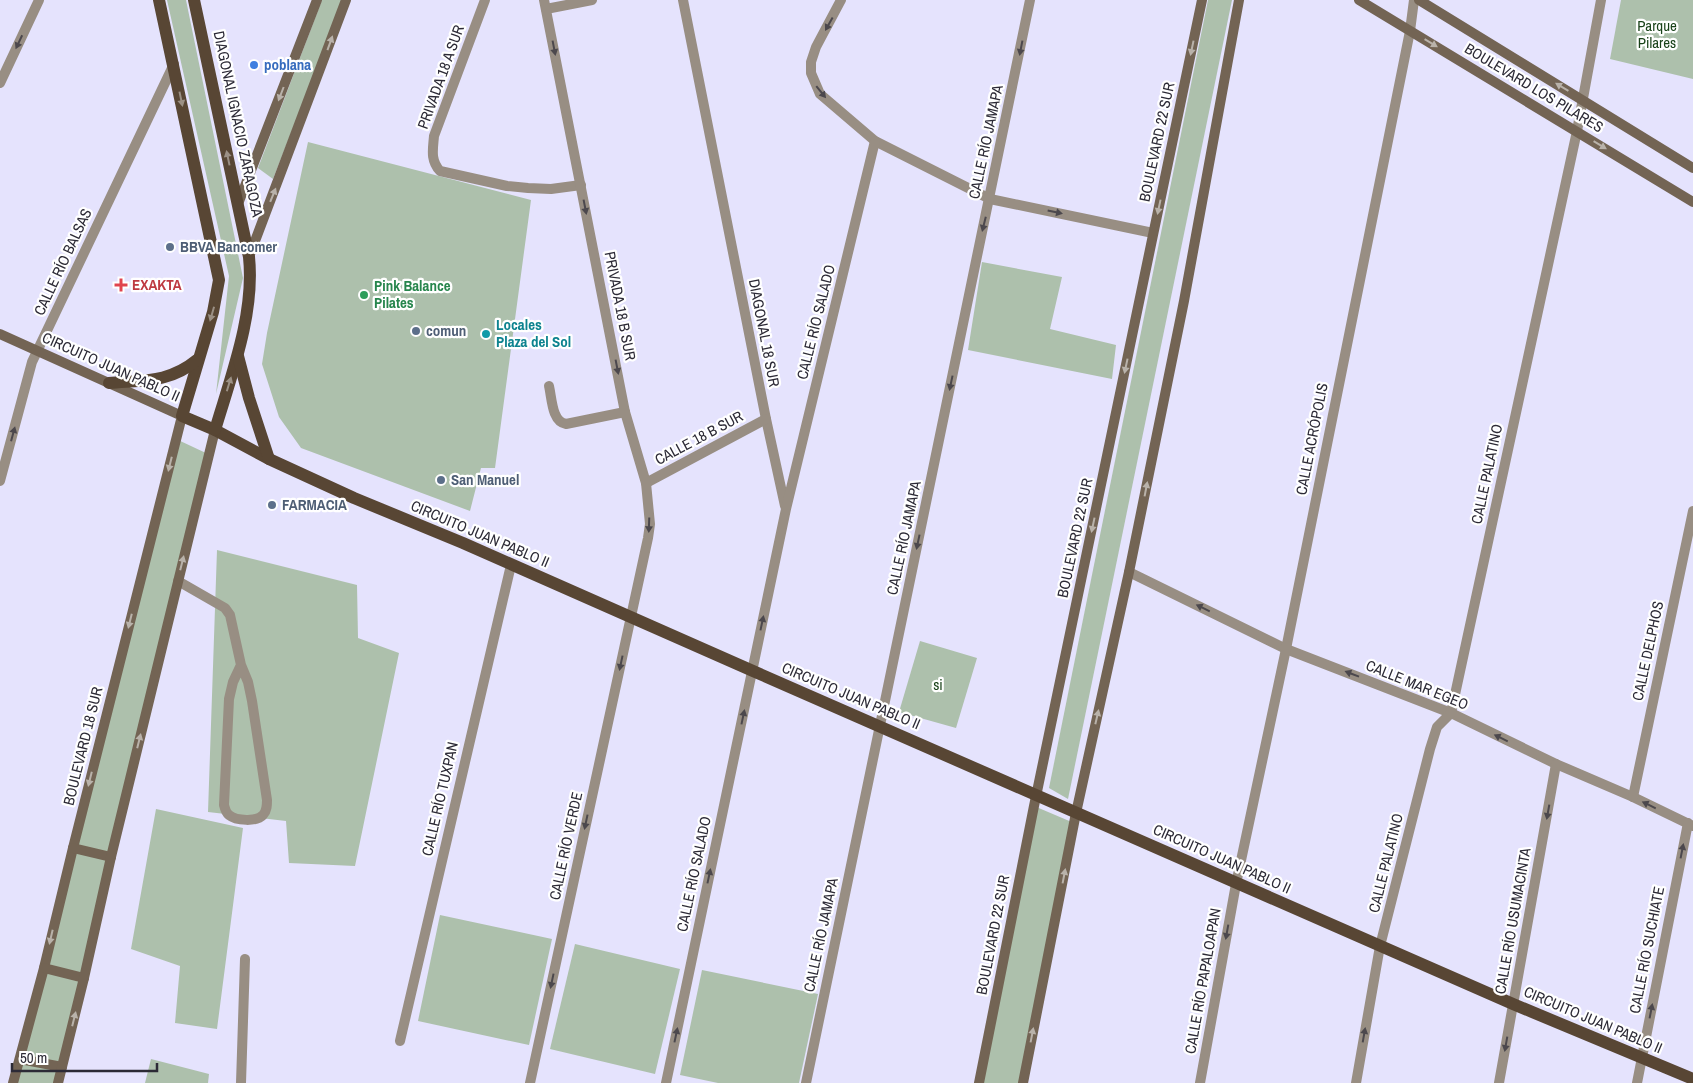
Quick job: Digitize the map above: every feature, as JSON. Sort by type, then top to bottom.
[{"type":"main road","points":[[159,0],[219,280],[213,312],[197,360],[182,416]]},
{"type":"main road","name":"DIAGONAL IGNACIO ZARAGOZA","points":[[194,0],[249,257],[250,284],[238,355],[215,430]]},
{"type":"main road","points":[[238,355],[268,458]]},
{"type":"main road","points":[[108,383],[170,377],[186,370],[197,360]]},
{"type":"main road","name":"CIRCUITO JUAN PABLO II","points":[[182,416],[215,430],[268,458],[354,498],[631,616],[1236,884],[1513,1004],[1693,1079]]},
{"type":"street","points":[[0,83],[39,0]]},
{"type":"street","points":[[238,204],[317,0]]},
{"type":"street","points":[[249,257],[346,0]]},
{"type":"street","name":"PRIVADA 18 A SUR","points":[[485,0],[434,136],[432,150],[434,165],[440,171],[507,186],[551,188],[581,185]]},
{"type":"street","points":[[545,5],[592,0]]},
{"type":"street","name":"DIAGONAL 18 SUR","points":[[683,0],[766,419],[786,509],[753,671]]},
{"type":"street","points":[[842,0],[816,47],[811,62],[811,73],[820,94],[875,141],[990,199],[1153,233]]},
{"type":"street","name":"CALLE RÍO JAMAPA","points":[[806,1083],[1030,0]]},
{"type":"street","name":"BOULEVARD 22 SUR","points":[[978,1083],[1202,0]]},
{"type":"street","points":[[1023,1083],[1076,813],[1130,572],[1184,301],[1239,0]]},
{"type":"street","name":"BOULEVARD LOS PILARES","points":[[1359,0],[1693,202]]},
{"type":"street","name":"CALLE ACRÓPOLIS","points":[[1236,884],[1286,648],[1410,31],[1414,0]]},
{"type":"street","name":"BOULEVARD LOS PILARES","points":[[1419,0],[1693,168]]},
{"type":"street","name":"CALLE PALATINO","points":[[1356,1083],[1380,946],[1430,749],[1437,727],[1451,713],[1577,131],[1601,0]]},
{"type":"street","name":"PRIVADA 18 B SUR","points":[[545,5],[625,412],[646,483],[650,524],[631,616]]},
{"type":"street","name":"CALLE RÍO BALSAS","points":[[0,481],[32,362],[174,64]]},
{"type":"street","name":"CALLE RÍO SALADO","points":[[786,509],[875,141]]},
{"type":"street","name":"CIRCUITO JUAN PABLO II","points":[[0,334],[182,416]]},
{"type":"street","points":[[549,386],[556,419],[560,423],[566,424],[625,412]]},
{"type":"street","name":"BOULEVARD 18 SUR","points":[[13,1083],[44,968],[72,848],[182,416]]},
{"type":"street","name":"CALLE 18 B SUR","points":[[646,483],[766,419]]},
{"type":"street","points":[[58,1083],[215,430]]},
{"type":"street","name":"CALLE DELPHOS","points":[[1633,796],[1693,512]]},
{"type":"street","name":"CALLE RÍO TUXPAN","points":[[400,1041],[511,565]]},
{"type":"street","name":"CALLE MAR EGEO","points":[[1130,572],[1286,648],[1451,713],[1556,764],[1633,796],[1690,825]]},
{"type":"street","points":[[178,581],[226,608],[233,624],[241,665],[248,682],[252,700],[267,800],[265,812],[262,817],[256,819],[236,819],[229,815],[224,805],[228,699],[241,665]]},
{"type":"street","name":"CALLE RÍO VERDE","points":[[530,1083],[631,616]]},
{"type":"street","name":"CALLE RÍO SALADO","points":[[666,1083],[753,671]]},
{"type":"street","name":"CALLE RÍO USUMACINTA","points":[[1499,1083],[1556,764]]},
{"type":"street","name":"CALLE RÍO SUCHIATE","points":[[1637,1083],[1690,825]]},
{"type":"street","points":[[72,848],[111,858]]},
{"type":"street","name":"CALLE RÍO PAPALOAPAN","points":[[1200,1083],[1236,884]]},
{"type":"street","points":[[241,1083],[245,959]]},
{"type":"street","points":[[44,968],[84,978]]},
{"type":"street","points":[[20,1059],[62,1067]]},
{"type":"green space","points":[[167,0],[186,0],[243,278],[216,394],[229,276]]},
{"type":"green space","points":[[322,0],[343,0],[273,179],[258,168]]},
{"type":"green space","points":[[1208,0],[1232,0],[1068,799],[1049,788]]},
{"type":"green space","name":"Parque Pilares","points":[[1621,0],[1693,0],[1693,79],[1610,59]]},
{"type":"green space","points":[[308,142],[531,200],[495,468],[481,468],[470,511],[301,448],[279,417],[262,364]]},
{"type":"green space","points":[[982,262],[1062,277],[1050,329],[1116,345],[1112,379],[968,350]]},
{"type":"green space","points":[[176,439],[208,454],[58,1083],[13,1083]]},
{"type":"green space","points":[[217,550],[357,585],[358,638],[399,653],[355,866],[289,863],[286,821],[208,812]]},
{"type":"green space","name":"si","points":[[920,641],[977,658],[956,728],[899,712]]},
{"type":"green space","points":[[1034,806],[1074,823],[1023,1083],[979,1083]]},
{"type":"green space","points":[[156,809],[243,828],[217,1029],[175,1023],[180,966],[131,949]]},
{"type":"green space","points":[[440,915],[552,939],[529,1045],[418,1021]]},
{"type":"green space","points":[[575,944],[680,969],[655,1074],[550,1049]]},
{"type":"green space","points":[[702,970],[818,994],[799,1083],[718,1083],[680,1075]]},
{"type":"green space","points":[[151,1059],[209,1074],[208,1083],[145,1083]]},
{"type":"place","name":"poblana","points":[[254,65]]},
{"type":"place","name":"BBVA Bancomer","points":[[170,247]]},
{"type":"place","name":"EXAKTA","points":[[121,285]]},
{"type":"place","name":"Pink Balance Pilates","points":[[364,295]]},
{"type":"place","name":"comun","points":[[416,331]]},
{"type":"place","name":"Locales Plaza del Sol","points":[[486,334]]},
{"type":"place","name":"San Manuel","points":[[441,480]]},
{"type":"place","name":"FARMACIA","points":[[272,505]]}]
